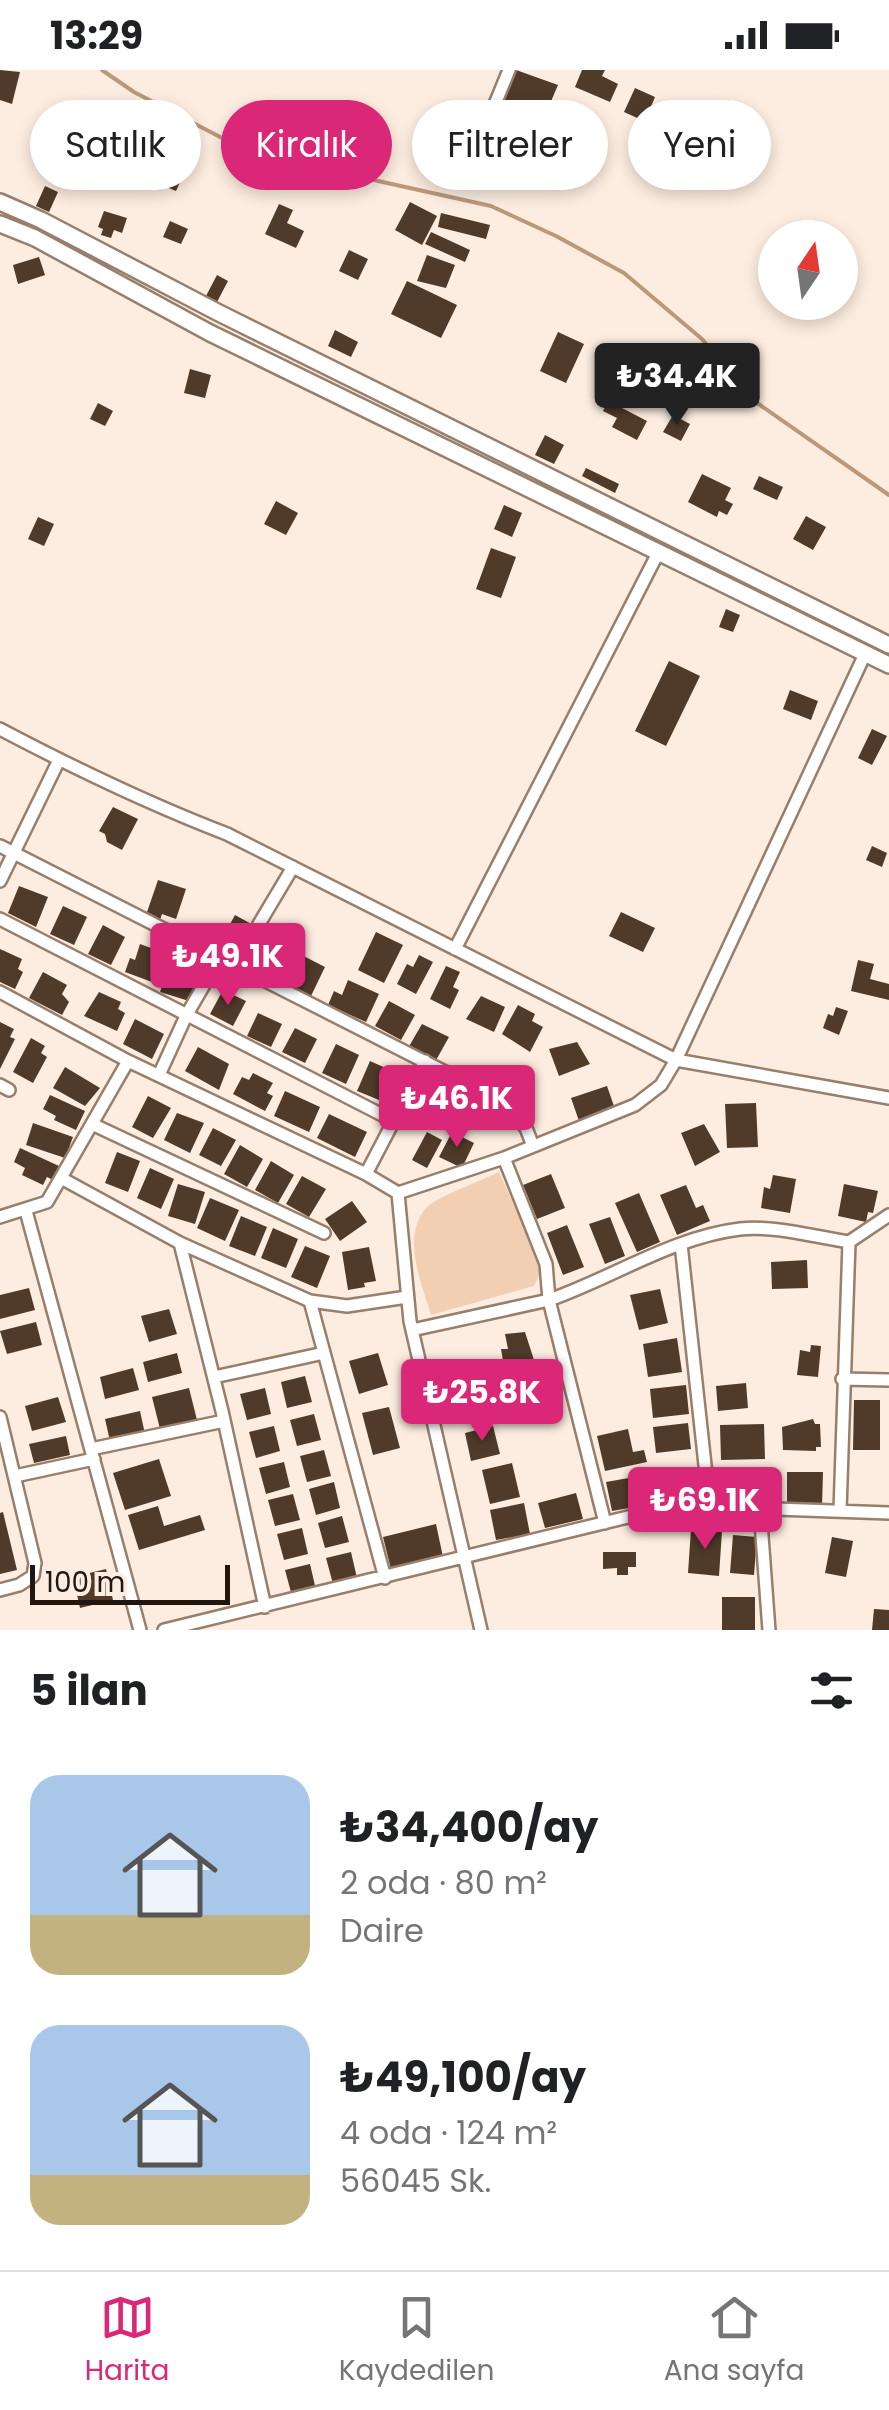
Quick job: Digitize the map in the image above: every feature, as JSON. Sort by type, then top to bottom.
[{"type":"main road","points":[[0,202],[889,645]]},
{"type":"main road","points":[[0,224],[35,238],[210,333],[889,665]]},
{"type":"street","points":[[497,100],[509,70]]},
{"type":"street","points":[[455,949],[658,553]]},
{"type":"street","points":[[0,992],[128,1061],[366,1174],[398,1193],[504,1158],[634,1105],[661,1085],[865,654]]},
{"type":"street","points":[[0,729],[58,760],[227,834],[676,1060],[889,1098]]},
{"type":"street","points":[[0,881],[58,760]]},
{"type":"street","points":[[0,846],[504,1102],[526,1128],[533,1146]]},
{"type":"street","points":[[260,924],[294,867]]},
{"type":"street","points":[[0,919],[392,1120]]},
{"type":"street","points":[[159,1075],[186,1016],[220,960]]},
{"type":"street","points":[[0,1217],[47,1202],[128,1061]]},
{"type":"street","points":[[366,1174],[425,1061]]},
{"type":"street","points":[[92,1124],[324,1233]]},
{"type":"street","points":[[504,1158],[546,1264],[548,1300],[605,1523]]},
{"type":"street","points":[[61,1178],[180,1243],[310,1302],[347,1306],[407,1297]]},
{"type":"street","points":[[398,1193],[412,1330],[481,1630]]},
{"type":"street","points":[[26,1211],[140,1630]]},
{"type":"street","points":[[412,1330],[548,1300],[681,1244],[740,1229],[849,1242],[889,1215]]},
{"type":"street","points":[[840,1511],[849,1242]]},
{"type":"street","points":[[180,1243],[265,1607]]},
{"type":"street","points":[[681,1244],[710,1511]]},
{"type":"street","points":[[310,1302],[385,1578]]},
{"type":"street","points":[[214,1377],[324,1353]]},
{"type":"street","points":[[842,1379],[889,1380]]},
{"type":"street","points":[[0,1417],[35,1563],[33,1576],[20,1585],[0,1590]]},
{"type":"street","points":[[15,1476],[224,1421]]},
{"type":"street","points":[[760,1509],[769,1630]]},
{"type":"street","points":[[164,1630],[636,1514],[760,1509],[889,1513]]},
{"type":"shaded area","points":[[499,1172],[543,1267],[534,1286],[431,1315],[414,1246],[419,1219],[432,1203]]},
{"type":"building","points":[[0,70],[20,72],[12,104],[0,100]]},
{"type":"building","points":[[516,70],[558,85],[552,100],[503,100]]},
{"type":"building","points":[[582,70],[605,70],[602,76],[618,84],[610,102],[575,87]]},
{"type":"building","points":[[635,88],[655,97],[654,100],[630,100]]},
{"type":"building","points":[[43,190],[58,192],[49,212],[36,206]]},
{"type":"building","points":[[410,202],[437,216],[422,245],[395,230]]},
{"type":"building","points":[[279,204],[293,210],[287,223],[304,231],[296,248],[265,234]]},
{"type":"building","points":[[104,211],[127,218],[122,233],[114,230],[111,238],[101,235],[103,229],[98,227]]},
{"type":"building","points":[[441,213],[490,225],[486,239],[438,227]]},
{"type":"building","points":[[170,221],[188,229],[181,244],[163,237]]},
{"type":"building","points":[[431,232],[470,250],[465,262],[425,244]]},
{"type":"building","points":[[349,250],[368,259],[358,280],[339,271]]},
{"type":"building","points":[[427,255],[455,265],[446,288],[417,281]]},
{"type":"building","points":[[39,257],[45,275],[18,284],[13,265]]},
{"type":"building","points":[[217,275],[228,281],[217,302],[206,296]]},
{"type":"building","points":[[407,281],[457,305],[441,338],[391,314]]},
{"type":"building","points":[[335,330],[358,342],[351,357],[328,346]]},
{"type":"building","points":[[558,332],[584,344],[566,383],[540,371]]},
{"type":"building","points":[[190,369],[211,375],[205,398],[184,393]]},
{"type":"building","points":[[619,380],[633,387],[622,408],[647,421],[637,440],[612,427],[617,418],[603,411]]},
{"type":"building","points":[[98,403],[113,411],[105,426],[90,419]]},
{"type":"building","points":[[673,415],[690,424],[681,441],[663,432]]},
{"type":"building","points":[[545,435],[564,445],[554,464],[535,455]]},
{"type":"building","points":[[586,468],[619,484],[615,493],[582,476]]},
{"type":"building","points":[[702,474],[731,488],[725,500],[733,504],[727,515],[719,511],[717,517],[688,502]]},
{"type":"building","points":[[759,476],[783,487],[777,500],[753,489]]},
{"type":"building","points":[[276,501],[298,513],[286,535],[264,524]]},
{"type":"building","points":[[504,505],[522,513],[512,537],[494,529]]},
{"type":"building","points":[[806,516],[826,527],[813,550],[793,539]]},
{"type":"building","points":[[38,517],[54,524],[44,546],[28,539]]},
{"type":"building","points":[[491,548],[516,557],[501,598],[476,589]]},
{"type":"building","points":[[726,609],[740,615],[733,632],[719,627]]},
{"type":"building","points":[[669,661],[700,676],[666,746],[635,731]]},
{"type":"building","points":[[790,690],[818,701],[811,720],[783,709]]},
{"type":"building","points":[[872,729],[887,736],[872,765],[858,758]]},
{"type":"building","points":[[113,807],[138,819],[122,850],[107,842],[105,834],[99,831]]},
{"type":"building","points":[[872,846],[887,853],[882,867],[866,860]]},
{"type":"building","points":[[158,880],[186,889],[176,919],[162,914],[160,920],[146,915]]},
{"type":"building","points":[[19,886],[48,897],[36,927],[8,913]]},
{"type":"building","points":[[63,906],[87,917],[74,945],[50,934]]},
{"type":"building","points":[[621,912],[655,928],[643,952],[609,936]]},
{"type":"building","points":[[235,915],[257,927],[239,959],[217,948]]},
{"type":"building","points":[[103,925],[125,937],[111,965],[88,954]]},
{"type":"building","points":[[376,932],[403,945],[384,983],[358,970]]},
{"type":"building","points":[[140,944],[162,952],[152,982],[125,972],[130,958],[135,960]]},
{"type":"building","points":[[288,948],[325,967],[311,996],[261,969],[266,959],[279,965]]},
{"type":"building","points":[[0,949],[22,959],[18,969],[23,972],[15,989],[0,982]]},
{"type":"building","points":[[419,955],[433,962],[416,994],[397,984],[407,964],[413,967]]},
{"type":"building","points":[[858,960],[874,964],[870,979],[889,984],[889,1000],[851,991]]},
{"type":"building","points":[[170,962],[199,971],[189,1001],[160,992]]},
{"type":"building","points":[[446,966],[460,972],[453,987],[459,990],[450,1009],[430,999]]},
{"type":"building","points":[[43,972],[67,985],[62,994],[69,1002],[62,1015],[29,998]]},
{"type":"building","points":[[348,980],[379,994],[366,1022],[328,1005],[334,991],[342,995]]},
{"type":"building","points":[[223,990],[246,1001],[233,1026],[210,1014]]},
{"type":"building","points":[[99,992],[121,1002],[118,1009],[125,1013],[117,1031],[84,1016]]},
{"type":"building","points":[[481,996],[505,1007],[494,1032],[466,1019]]},
{"type":"building","points":[[389,1001],[415,1015],[401,1040],[375,1026]]},
{"type":"building","points":[[518,1005],[535,1014],[532,1021],[543,1027],[530,1052],[502,1034]]},
{"type":"building","points":[[836,1007],[848,1011],[839,1035],[823,1028],[828,1014],[833,1016]]},
{"type":"building","points":[[258,1013],[282,1024],[271,1047],[247,1036]]},
{"type":"building","points":[[135,1019],[164,1034],[152,1059],[123,1044]]},
{"type":"building","points":[[0,1022],[14,1029],[10,1037],[15,1039],[0,1069]]},
{"type":"building","points":[[422,1024],[449,1037],[435,1062],[408,1048]]},
{"type":"building","points":[[295,1028],[317,1039],[305,1063],[282,1052]]},
{"type":"building","points":[[31,1038],[45,1046],[41,1053],[47,1057],[33,1083],[13,1072]]},
{"type":"building","points":[[577,1042],[590,1064],[559,1076],[549,1049]]},
{"type":"building","points":[[336,1044],[359,1055],[346,1084],[322,1073]]},
{"type":"building","points":[[198,1047],[229,1064],[219,1090],[185,1071]]},
{"type":"building","points":[[370,1061],[397,1073],[384,1102],[357,1091]]},
{"type":"building","points":[[65,1067],[100,1088],[85,1106],[53,1088]]},
{"type":"building","points":[[253,1073],[273,1083],[267,1093],[273,1096],[265,1111],[233,1094],[242,1077],[249,1080]]},
{"type":"building","points":[[607,1086],[615,1109],[579,1121],[571,1098]]},
{"type":"building","points":[[285,1091],[320,1107],[309,1132],[274,1116]]},
{"type":"building","points":[[50,1095],[85,1111],[76,1130],[54,1120],[56,1116],[43,1109]]},
{"type":"building","points":[[148,1096],[171,1108],[153,1138],[132,1127]]},
{"type":"building","points":[[756,1103],[758,1147],[727,1148],[725,1104]]},
{"type":"building","points":[[177,1113],[204,1123],[190,1153],[164,1140]]},
{"type":"building","points":[[329,1114],[367,1132],[355,1157],[317,1138]]},
{"type":"building","points":[[33,1123],[73,1137],[65,1158],[26,1145]]},
{"type":"building","points":[[704,1124],[720,1152],[695,1166],[681,1133]]},
{"type":"building","points":[[213,1128],[236,1140],[221,1166],[199,1155]]},
{"type":"building","points":[[427,1132],[442,1140],[427,1168],[412,1160]]},
{"type":"building","points":[[452,1132],[474,1143],[462,1168],[439,1157]]},
{"type":"building","points":[[240,1145],[263,1159],[247,1187],[224,1174]]},
{"type":"building","points":[[20,1148],[59,1166],[53,1180],[47,1177],[43,1185],[22,1175],[25,1168],[14,1162]]},
{"type":"building","points":[[117,1152],[140,1161],[128,1192],[105,1183]]},
{"type":"building","points":[[271,1161],[294,1175],[278,1203],[255,1190]]},
{"type":"building","points":[[150,1168],[174,1179],[161,1209],[137,1198]]},
{"type":"building","points":[[551,1174],[565,1208],[537,1219],[523,1185]]},
{"type":"building","points":[[773,1175],[796,1179],[790,1213],[761,1208],[764,1187],[770,1189]]},
{"type":"building","points":[[302,1176],[326,1189],[309,1217],[286,1204]]},
{"type":"building","points":[[178,1184],[205,1192],[195,1224],[168,1216]]},
{"type":"building","points":[[844,1184],[878,1191],[873,1213],[868,1212],[866,1222],[838,1216]]},
{"type":"building","points":[[686,1185],[696,1208],[703,1205],[710,1221],[677,1235],[660,1195]]},
{"type":"building","points":[[639,1193],[660,1242],[637,1252],[615,1203]]},
{"type":"building","points":[[210,1198],[239,1210],[225,1241],[197,1228]]},
{"type":"building","points":[[352,1201],[367,1222],[340,1241],[325,1219]]},
{"type":"building","points":[[241,1216],[267,1227],[255,1256],[229,1246]]},
{"type":"building","points":[[610,1217],[625,1256],[605,1264],[589,1224]]},
{"type":"building","points":[[567,1225],[584,1267],[563,1275],[547,1233]]},
{"type":"building","points":[[273,1228],[298,1239],[286,1268],[261,1258]]},
{"type":"building","points":[[305,1246],[330,1256],[317,1288],[291,1277]]},
{"type":"building","points":[[369,1247],[376,1281],[348,1290],[342,1252]]},
{"type":"building","points":[[807,1260],[808,1288],[772,1289],[771,1262]]},
{"type":"building","points":[[29,1288],[35,1310],[0,1319],[0,1295]]},
{"type":"building","points":[[660,1289],[668,1323],[639,1330],[630,1295]]},
{"type":"building","points":[[169,1309],[177,1334],[149,1342],[141,1316]]},
{"type":"building","points":[[36,1322],[42,1345],[7,1354],[0,1331]]},
{"type":"building","points":[[525,1332],[534,1360],[504,1367],[501,1349],[508,1349],[505,1334]]},
{"type":"building","points":[[677,1338],[682,1372],[648,1377],[643,1344]]},
{"type":"building","points":[[811,1345],[821,1346],[818,1377],[797,1375],[800,1350],[810,1352]]},
{"type":"building","points":[[177,1353],[182,1373],[148,1382],[143,1362]]},
{"type":"building","points":[[378,1353],[388,1385],[359,1394],[349,1361]]},
{"type":"building","points":[[133,1368],[139,1390],[105,1399],[100,1377]]},
{"type":"building","points":[[305,1376],[312,1402],[287,1408],[281,1382]]},
{"type":"building","points":[[746,1383],[748,1408],[718,1411],[716,1386]]},
{"type":"building","points":[[686,1385],[689,1414],[653,1418],[650,1389]]},
{"type":"building","points":[[189,1388],[197,1420],[160,1429],[152,1397]]},
{"type":"building","points":[[265,1388],[271,1414],[247,1420],[240,1394]]},
{"type":"building","points":[[484,1388],[491,1414],[467,1420],[465,1414],[459,1416],[454,1395]]},
{"type":"building","points":[[58,1397],[66,1422],[32,1431],[25,1406]]},
{"type":"building","points":[[854,1400],[880,1400],[880,1450],[853,1450]]},
{"type":"building","points":[[389,1407],[400,1448],[373,1455],[362,1413]]},
{"type":"building","points":[[140,1411],[145,1434],[110,1441],[105,1419]]},
{"type":"building","points":[[314,1414],[321,1440],[297,1446],[290,1420]]},
{"type":"building","points":[[813,1419],[820,1424],[821,1447],[816,1447],[816,1451],[783,1450],[782,1427]]},
{"type":"building","points":[[688,1423],[691,1449],[656,1453],[653,1427]]},
{"type":"building","points":[[764,1424],[765,1459],[721,1460],[720,1425]]},
{"type":"building","points":[[274,1426],[280,1451],[256,1458],[249,1432]]},
{"type":"building","points":[[493,1426],[500,1454],[471,1461],[465,1433]]},
{"type":"building","points":[[628,1429],[633,1452],[644,1450],[647,1462],[605,1471],[597,1436]]},
{"type":"building","points":[[66,1436],[70,1455],[34,1463],[29,1444]]},
{"type":"building","points":[[324,1450],[331,1476],[307,1482],[300,1456]]},
{"type":"building","points":[[159,1459],[171,1496],[125,1510],[113,1473]]},
{"type":"building","points":[[284,1462],[290,1487],[266,1494],[259,1468]]},
{"type":"building","points":[[512,1463],[520,1497],[490,1504],[482,1470]]},
{"type":"building","points":[[787,1472],[823,1472],[822,1506],[787,1506]]},
{"type":"building","points":[[767,1475],[769,1498],[733,1501],[732,1477]]},
{"type":"building","points":[[640,1476],[646,1505],[612,1511],[606,1482]]},
{"type":"building","points":[[334,1482],[340,1508],[316,1515],[309,1489]]},
{"type":"building","points":[[576,1493],[583,1519],[545,1528],[538,1503]]},
{"type":"building","points":[[293,1494],[300,1520],[275,1526],[268,1500]]},
{"type":"building","points":[[524,1503],[530,1534],[496,1540],[490,1510]]},
{"type":"building","points":[[158,1506],[164,1526],[200,1515],[205,1530],[139,1550],[128,1515]]},
{"type":"building","points":[[3,1512],[17,1570],[0,1574],[0,1513]]},
{"type":"building","points":[[342,1516],[349,1542],[325,1548],[318,1523]]},
{"type":"building","points":[[436,1524],[443,1557],[391,1569],[383,1537]]},
{"type":"building","points":[[302,1528],[308,1554],[284,1560],[277,1534]]},
{"type":"building","points":[[691,1529],[722,1531],[719,1576],[688,1573]]},
{"type":"building","points":[[733,1535],[757,1537],[754,1575],[730,1573]]},
{"type":"building","points":[[832,1537],[853,1541],[846,1577],[825,1573]]},
{"type":"building","points":[[351,1552],[357,1578],[333,1584],[326,1558]]},
{"type":"building","points":[[603,1552],[636,1552],[636,1567],[628,1567],[628,1575],[617,1575],[617,1568],[603,1569]]},
{"type":"building","points":[[310,1564],[316,1590],[292,1596],[285,1570]]},
{"type":"building","points":[[106,1569],[113,1600],[80,1608],[73,1577]]},
{"type":"building","points":[[722,1597],[755,1597],[755,1630],[722,1630]]},
{"type":"building","points":[[874,1609],[889,1610],[889,1630],[872,1630]]},
{"type":"waterway","points":[[102,70],[134,92],[222,138],[297,163],[491,206],[556,236],[624,273],[702,339],[750,398],[889,495]]}]
